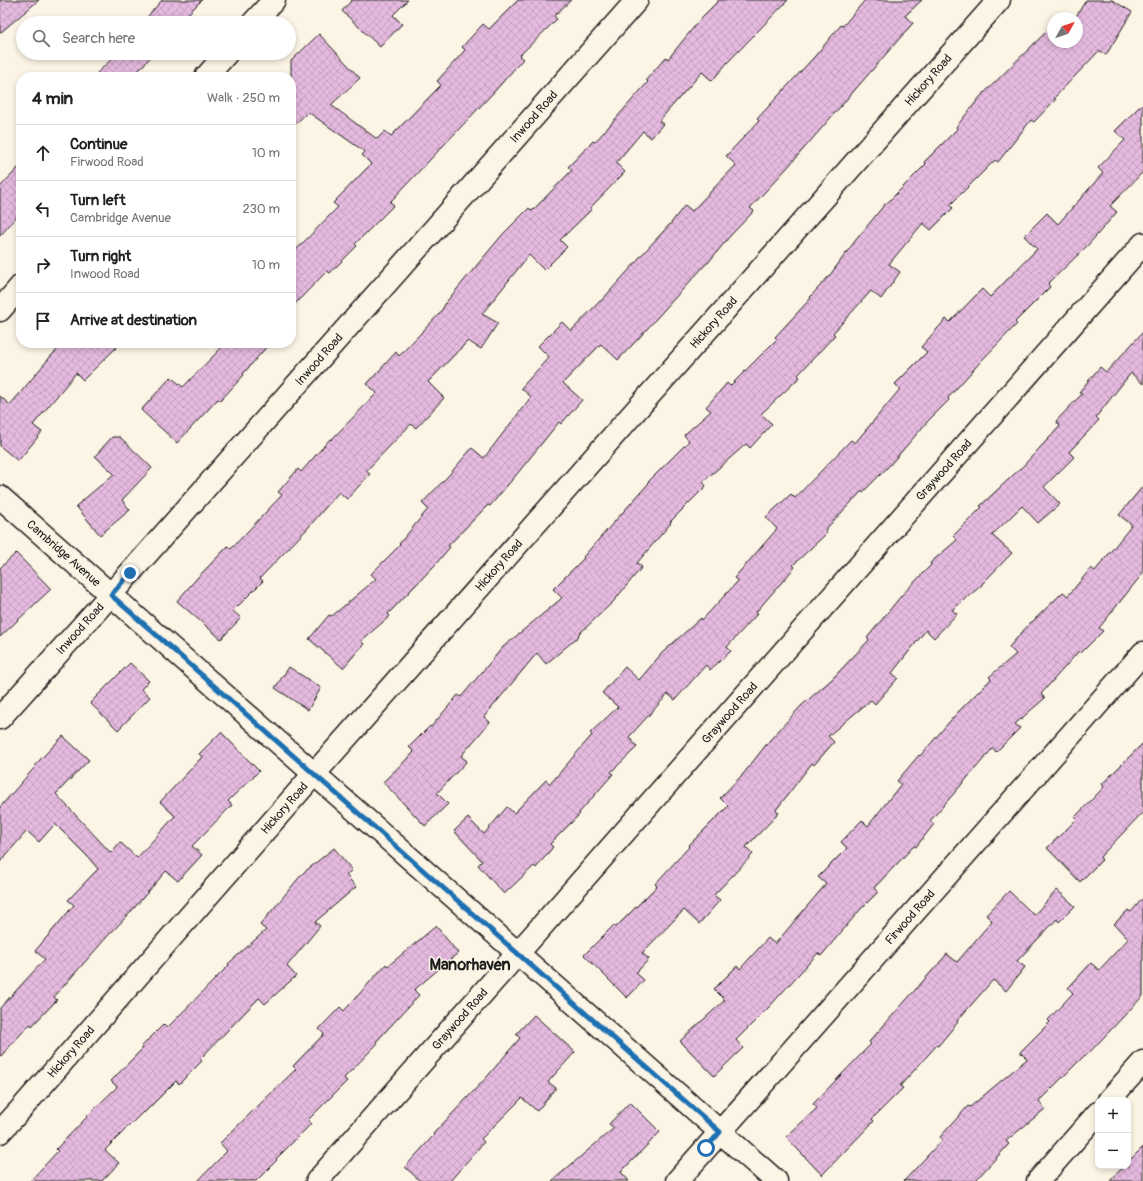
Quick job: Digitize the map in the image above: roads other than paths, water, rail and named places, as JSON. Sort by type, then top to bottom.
[{"type":"street","points":[[259,16],[274,0]]},
{"type":"street","name":"Inwood Road","points":[[0,718],[111,595],[637,0]]},
{"type":"street","name":"Hickory Road","points":[[0,1132],[315,773],[999,0]]},
{"type":"street","points":[[210,72],[221,60]]},
{"type":"street","name":"Graywood Road","points":[[316,1181],[1143,244]]},
{"type":"street","points":[[0,310],[16,292]]},
{"type":"street","name":"Cambridge Avenue","points":[[0,497],[315,773],[776,1181]]},
{"type":"street","name":"Firwood Road","points":[[677,1181],[1143,653]]},
{"type":"street","points":[[1113,1097],[1143,1062]]},
{"type":"street","points":[[1038,1181],[1095,1116]]},
{"type":"district","name":"Manorhaven","points":[[470,964]]}]
